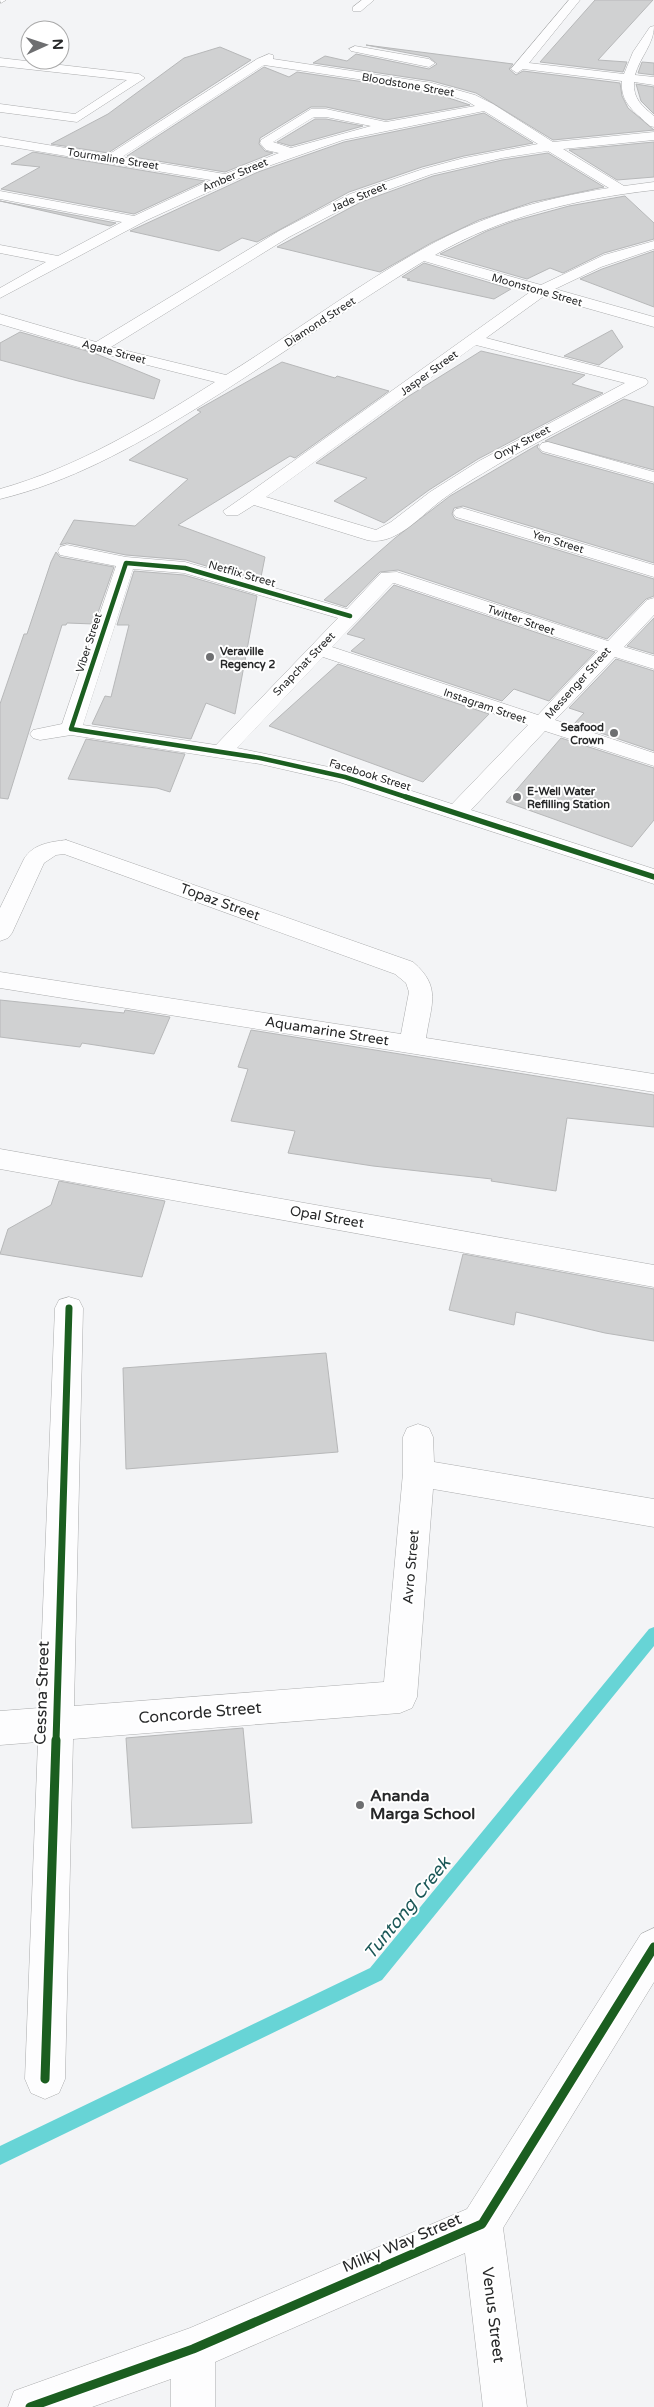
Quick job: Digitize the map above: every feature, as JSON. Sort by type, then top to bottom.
[{"type":"street","points":[[357,8],[370,0]]},
{"type":"street","points":[[576,0],[518,67],[654,81]]},
{"type":"street","points":[[654,29],[638,50],[629,79],[629,99],[654,123]]},
{"type":"street","points":[[355,49],[429,63]]},
{"type":"street","points":[[369,77],[398,57]]},
{"type":"street","name":"Bloodstone Street","points":[[112,158],[265,59],[454,92],[490,107],[620,189]]},
{"type":"street","points":[[0,62],[139,78],[77,118],[0,108]]},
{"type":"street","points":[[98,89],[118,92]]},
{"type":"street","points":[[81,101],[99,104]]},
{"type":"street","name":"Amber Street","points":[[0,294],[61,260],[225,178],[291,152],[387,126],[490,107]]},
{"type":"street","points":[[291,152],[271,147],[266,143],[267,140],[311,113],[326,113],[387,126]]},
{"type":"street","name":"Jade Street","points":[[98,348],[303,222],[355,197],[436,168],[550,145],[654,136]]},
{"type":"street","name":"Tourmaline Street","points":[[0,141],[225,178]]},
{"type":"street","name":"Diamond Street","points":[[0,494],[66,474],[102,457],[229,381],[421,256],[469,231],[511,216],[620,189],[654,186]]},
{"type":"street","points":[[0,195],[137,221]]},
{"type":"street","name":"Jasper Street","points":[[232,511],[252,499],[541,291],[579,269],[606,258],[633,249],[654,245]]},
{"type":"street","points":[[0,249],[61,260]]},
{"type":"street","points":[[633,249],[654,255]]},
{"type":"street","name":"Moonstone Street","points":[[421,256],[654,322]]},
{"type":"street","name":"Agate Street","points":[[0,319],[98,348],[229,381]]},
{"type":"street","name":"Onyx Street","points":[[252,499],[373,536],[380,536],[386,534],[427,502],[485,463],[640,382],[474,340]]},
{"type":"street","points":[[548,447],[654,477]]},
{"type":"street","name":"Yen Street","points":[[462,513],[654,571]]},
{"type":"street","name":"Netflix Street","points":[[67,551],[126,563],[184,568],[350,616]]},
{"type":"street","name":"Viber Street","points":[[71,729],[126,563]]},
{"type":"street","name":"Snapchat Street","points":[[222,752],[388,577]]},
{"type":"street","name":"Twitter Street","points":[[388,577],[397,578],[654,663]]},
{"type":"street","name":"Messenger Street","points":[[456,813],[609,649],[654,604]]},
{"type":"street","name":"Instagram Street","points":[[318,649],[654,760]]},
{"type":"street","name":"Facebook Street","points":[[40,734],[71,729],[222,752],[345,777],[654,877]]},
{"type":"street","name":"Topaz Street","points":[[0,932],[35,859],[50,849],[66,848],[404,968],[417,979],[421,992],[412,1044]]},
{"type":"street","name":"Aquamarine Street","points":[[0,980],[654,1083]]},
{"type":"street","name":"Opal Street","points":[[0,1159],[654,1276]]},
{"type":"street","name":"Cessna Street","points":[[45,2079],[69,1308]]},
{"type":"street","name":"Avro Street","points":[[400,1697],[419,1473],[418,1437]]},
{"type":"street","points":[[419,1473],[654,1513]]},
{"type":"street","name":"Concorde Street","points":[[0,1728],[400,1697]]},
{"type":"street","name":"Milky Way Street","points":[[30,2407],[192,2349],[482,2224],[654,1947]]},
{"type":"street","name":"Venus Street","points":[[482,2224],[505,2407]]},
{"type":"street","points":[[192,2349],[194,2407]]},
{"type":"building","points":[[595,0],[653,0],[598,60],[627,62],[623,72],[540,62]]},
{"type":"building","points":[[366,45],[513,64],[509,69],[516,75],[523,71],[620,83],[622,96],[628,108],[654,130],[553,140],[476,93],[432,81],[313,63],[325,56],[347,61],[356,54],[429,69],[437,64],[429,57]]},
{"type":"building","points":[[220,47],[251,60],[108,153],[51,144],[108,114],[184,58]]},
{"type":"building","points":[[642,62],[654,63],[654,75],[638,73]]},
{"type":"building","points":[[264,67],[289,77],[297,72],[431,92],[470,105],[386,120],[326,107],[311,107],[260,138],[259,144],[265,151],[273,153],[225,172],[127,156]]},
{"type":"building","points":[[636,84],[654,87],[654,114],[641,101]]},
{"type":"building","points":[[484,113],[533,143],[464,156],[422,167],[349,192],[257,242],[242,238],[219,251],[130,231],[258,172],[344,142]]},
{"type":"building","points":[[315,119],[326,119],[363,126],[291,146],[277,142]]},
{"type":"building","points":[[654,142],[654,177],[617,180],[569,150]]},
{"type":"building","points":[[33,152],[205,181],[134,214],[1,189],[40,167],[11,164]]},
{"type":"building","points":[[548,153],[604,187],[533,202],[479,220],[431,243],[380,272],[277,247],[361,202],[433,176],[502,160]]},
{"type":"building","points":[[625,196],[654,223],[654,239],[604,253],[563,273],[550,268],[527,279],[440,254],[487,231],[514,221],[569,206]]},
{"type":"building","points":[[0,201],[116,223],[110,226]]},
{"type":"building","points":[[654,251],[654,307],[580,279],[602,269]]},
{"type":"building","points":[[424,263],[511,289],[494,299],[407,280],[410,279],[402,277]]},
{"type":"building","points":[[612,330],[623,347],[599,365],[564,356]]},
{"type":"building","points":[[20,332],[94,353],[160,380],[154,399],[0,360],[0,343]]},
{"type":"building","points":[[481,351],[585,375],[572,384],[603,393],[478,459],[429,490],[384,523],[334,501],[367,478],[316,463],[409,396]]},
{"type":"building","points":[[282,362],[335,378],[337,376],[389,391],[295,458],[290,456],[178,525],[265,557],[260,582],[186,560],[126,555],[67,543],[60,545],[74,520],[135,526],[188,479],[129,460],[201,412],[197,410]]},
{"type":"building","points":[[624,399],[654,407],[654,470],[545,441]]},
{"type":"building","points":[[539,444],[537,447],[542,453],[654,484],[654,563],[463,506],[454,508],[452,514],[455,519],[654,579],[654,596],[646,599],[607,639],[398,570],[380,572],[346,607],[324,600],[395,538],[450,496]]},
{"type":"building","points":[[56,552],[60,557],[114,567],[94,624],[67,623],[62,625],[8,799],[0,798],[0,704],[24,634],[27,634]]},
{"type":"building","points":[[134,571],[184,575],[257,596],[235,714],[206,703],[191,739],[92,724],[105,696],[111,697],[129,625],[117,625]]},
{"type":"building","points":[[394,585],[595,652],[549,701],[514,689],[502,701],[351,651],[365,639],[347,634]]},
{"type":"building","points":[[654,618],[654,654],[627,646]]},
{"type":"building","points":[[616,659],[654,671],[654,751],[574,724],[584,713],[569,708]]},
{"type":"building","points":[[338,664],[489,714],[423,782],[269,726]]},
{"type":"building","points":[[561,738],[654,768],[654,820],[632,847],[506,802]]},
{"type":"building","points":[[86,739],[185,754],[170,792],[157,788],[68,779]]},
{"type":"building","points":[[0,1000],[124,1013],[125,1010],[170,1017],[154,1054],[82,1043],[80,1047],[0,1037]]},
{"type":"building","points":[[251,1030],[654,1095],[654,1127],[567,1118],[556,1191],[491,1181],[492,1179],[373,1166],[288,1153],[295,1131],[231,1121],[248,1069],[238,1067]]},
{"type":"building","points":[[59,1181],[165,1201],[142,1277],[0,1254],[8,1229],[51,1205]]},
{"type":"building","points":[[463,1254],[654,1289],[654,1341],[605,1333],[516,1312],[514,1325],[449,1310]]},
{"type":"building","points":[[326,1353],[338,1452],[126,1469],[123,1368]]},
{"type":"building","points":[[243,1728],[252,1823],[132,1828],[126,1738]]},
{"type":"waterway","name":"Tuntong Creek","points":[[0,2156],[376,1974],[654,1634]]},
{"type":"cycle path","points":[[350,616],[185,568],[126,563],[71,729],[260,758],[345,777],[654,877]]},
{"type":"cycle path","points":[[45,2079],[69,1308]]},
{"type":"cycle path","points":[[30,2407],[193,2349],[482,2224],[654,1947]]},
{"type":"place","name":"Veraville Regency 2","points":[[210,657]]},
{"type":"place","name":"Seafood Crown","points":[[614,733]]},
{"type":"place","name":"E-Well Water Refilling Station","points":[[517,797]]},
{"type":"place","name":"Ananda Marga School","points":[[360,1805]]}]
